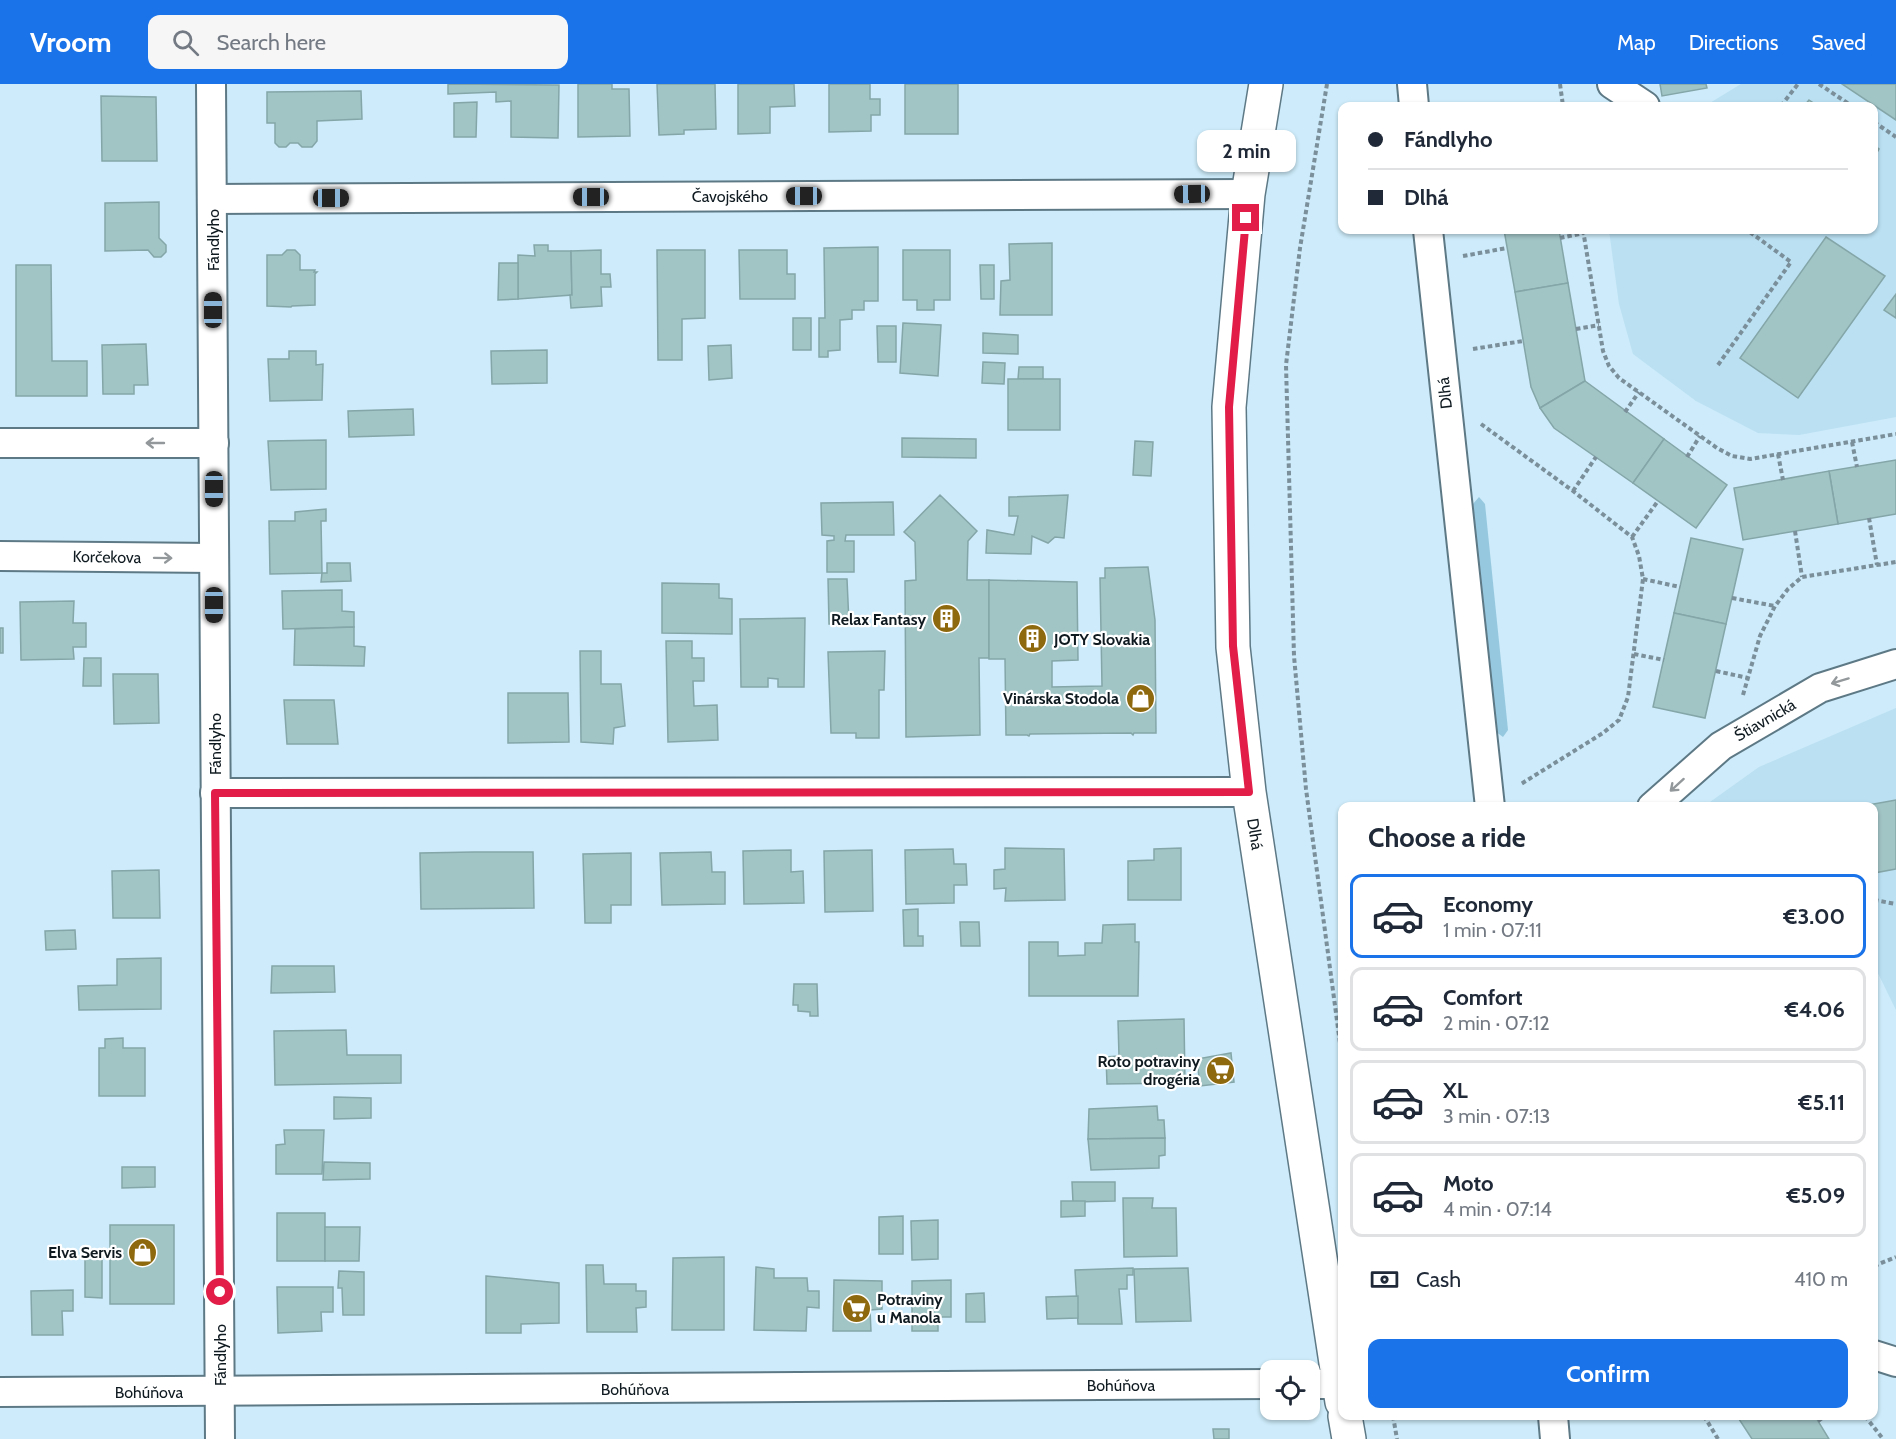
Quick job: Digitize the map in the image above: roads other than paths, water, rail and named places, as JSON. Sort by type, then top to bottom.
[{"type":"street","name":"Fándlyho","points":[[211,84],[220,1439]]},
{"type":"street","name":"Dlhá","points":[[1266,84],[1248,194],[1229,407],[1233,646],[1249,792],[1330,1390]]},
{"type":"street","points":[[1412,84],[1414,102]]},
{"type":"street","points":[[1612,84],[1639,102]]},
{"type":"street","name":"Čavojského","points":[[212,199],[1248,194]]},
{"type":"street","name":"Dlhá","points":[[1428,234],[1489,802]]},
{"type":"street","points":[[0,443],[214,443]]},
{"type":"street","name":"Korčekova","points":[[0,556],[214,558]]},
{"type":"street","name":"Štiavnická","points":[[1658,802],[1721,746],[1820,687],[1896,664]]},
{"type":"street","points":[[215,793],[1249,792]]},
{"type":"street","points":[[1878,1356],[1896,1362]]},
{"type":"street","name":"Bohúňova","points":[[0,1392],[1260,1384]]},
{"type":"street","points":[[1346,1420],[1349,1439]]},
{"type":"street","points":[[1553,1420],[1555,1439]]},
{"type":"place","name":"Relax Fantasy","points":[[947,619]]},
{"type":"place","name":"JOTY Slovakia","points":[[1033,639]]},
{"type":"place","name":"Vinárska Stodola","points":[[1140,698]]},
{"type":"place","name":"Roto potraviny drogéria","points":[[1221,1070]]},
{"type":"place","name":"Elva Servis","points":[[143,1252]]},
{"type":"place","name":"Potraviny u Manola","points":[[856,1308]]}]
